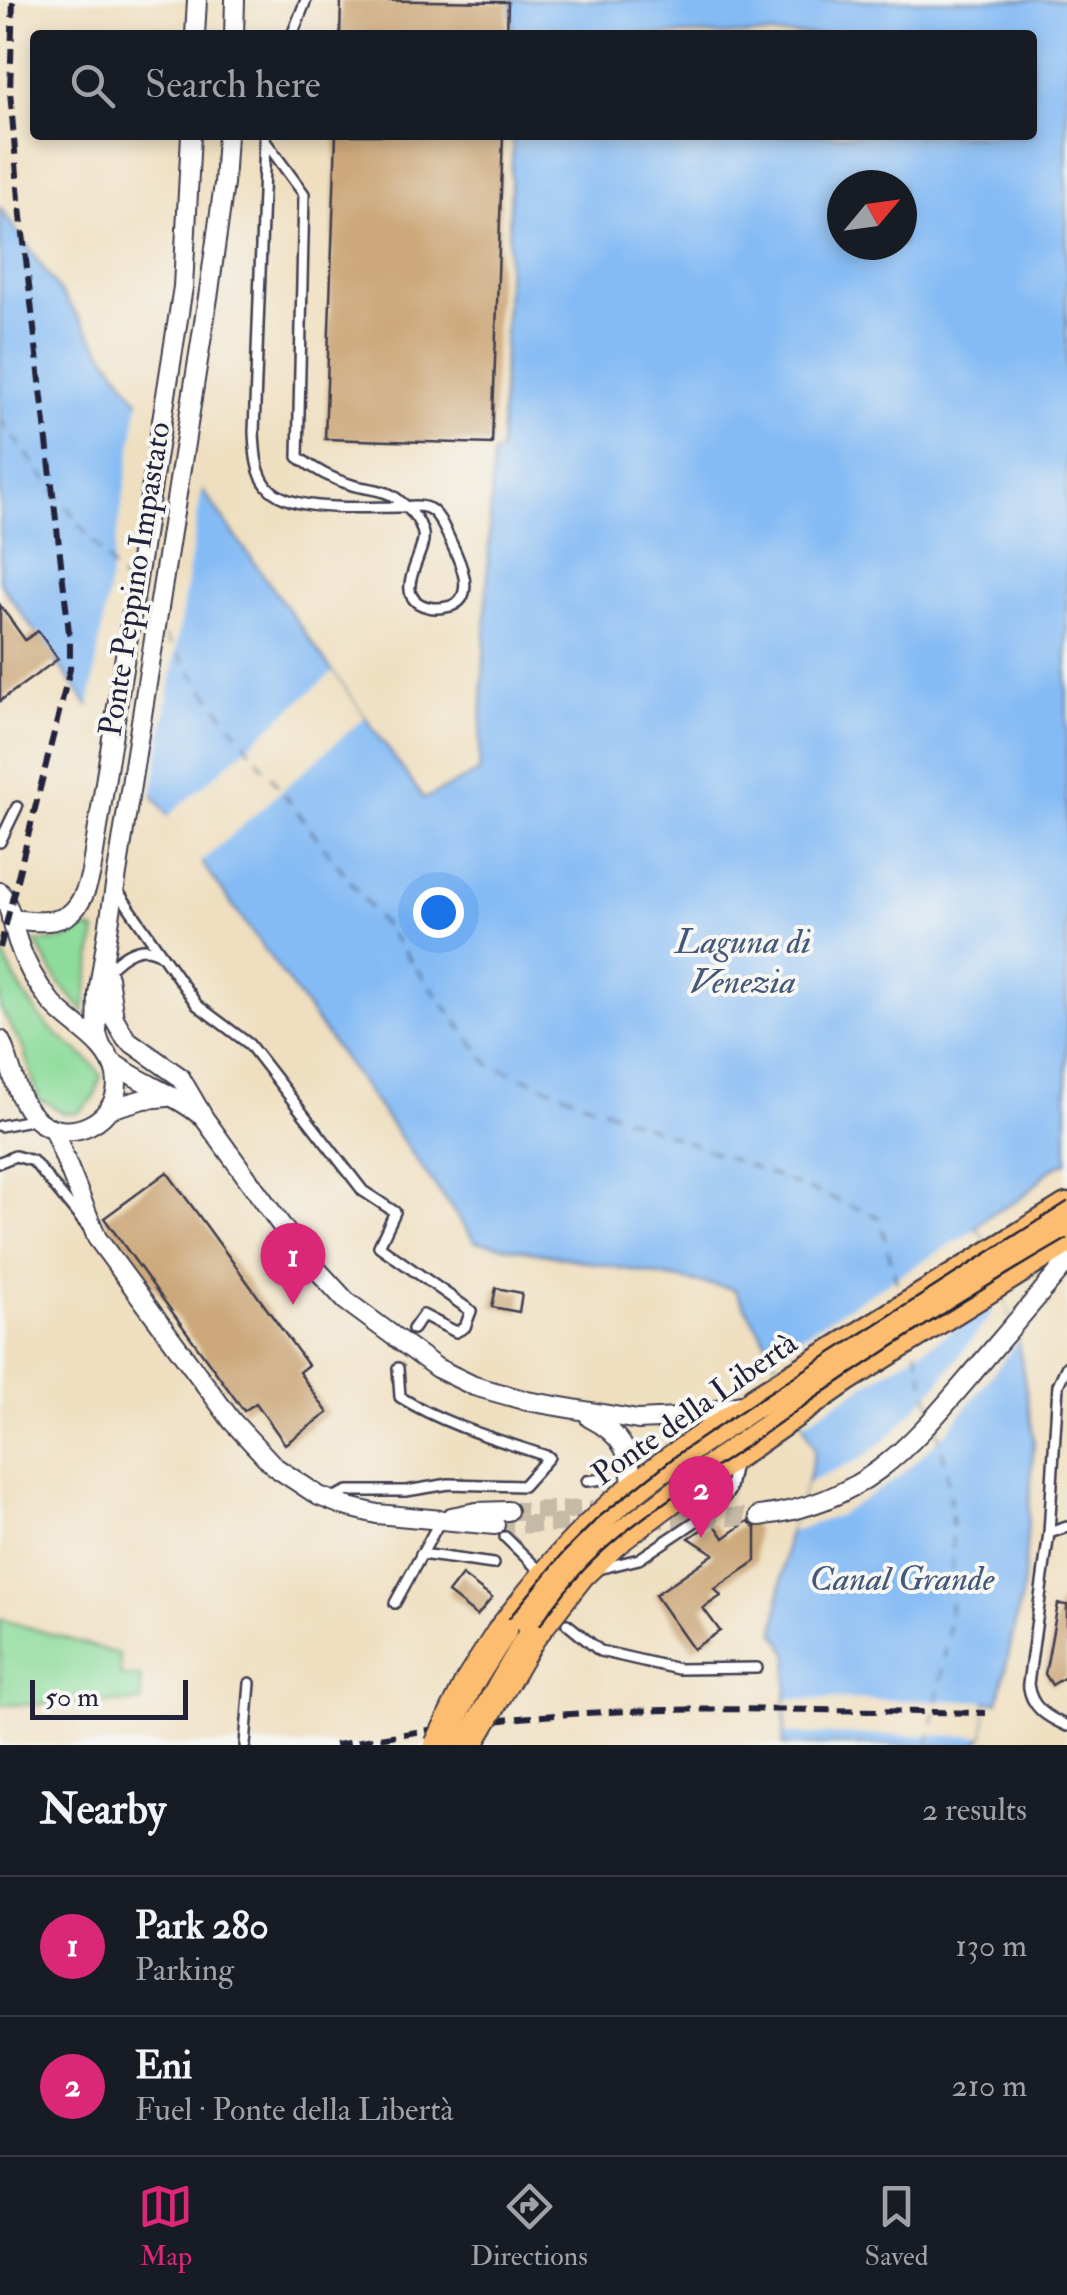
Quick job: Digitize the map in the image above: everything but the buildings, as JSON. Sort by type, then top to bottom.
[{"type":"highway","name":"Ponte della Libertà","points":[[692,1483],[736,1453],[768,1406],[1011,1257],[1067,1209]]},
{"type":"highway","name":"Ponte della Libertà","points":[[1011,1257],[1067,1238]]},
{"type":"main road","name":"Ponte della Libertà","points":[[439,1745],[502,1632],[591,1526],[682,1454],[768,1406]]},
{"type":"main road","points":[[581,1573],[608,1538],[676,1483],[682,1454]]},
{"type":"main road","name":"Ponte della Libertà","points":[[468,1745],[531,1637],[581,1573],[692,1483]]},
{"type":"street","points":[[195,30],[196,0]]},
{"type":"street","points":[[234,30],[235,0]]},
{"type":"street","name":"Ponte Peppino Impastato","points":[[12,920],[45,923],[69,916],[86,894],[184,287],[190,140]]},
{"type":"street","name":"Ponte Peppino Impastato","points":[[109,1110],[117,1088],[107,1054],[96,1034],[96,1009],[107,963],[209,291],[227,140]]},
{"type":"street","points":[[0,892],[18,946],[34,978],[66,1018],[107,1054],[204,1118]]},
{"type":"street","points":[[107,963],[110,1005],[119,1029],[132,1046],[173,1070],[298,1250],[346,1301],[437,1368],[474,1386],[576,1412],[669,1426],[677,1436],[682,1454]]},
{"type":"street","points":[[0,1040],[24,1105],[44,1124],[97,1238],[254,1447],[295,1482],[329,1500],[377,1514],[477,1526],[503,1524]]},
{"type":"street","points":[[44,1124],[67,1131],[84,1128],[109,1110],[144,1099],[167,1097]]},
{"type":"street","points":[[761,1511],[796,1512],[839,1495],[875,1474],[928,1427],[1067,1262]]},
{"type":"street","points":[[644,1420],[768,1406]]},
{"type":"street","points":[[576,1412],[606,1426],[624,1445],[632,1475],[630,1492]]},
{"type":"lane","points":[[294,30],[306,0]]},
{"type":"lane","points":[[265,140],[254,432],[261,476],[270,490],[289,502],[406,507],[426,505],[442,523],[456,552],[465,583],[458,602],[432,608],[415,598],[410,575],[422,552],[424,535],[414,515],[406,507],[393,495],[320,474],[298,457],[304,194],[266,140]]},
{"type":"lane","points":[[0,842],[17,807]]},
{"type":"lane","points":[[117,883],[198,1004],[249,1044],[363,1191],[396,1212],[379,1246],[471,1312],[465,1326],[456,1332],[423,1314],[413,1329]]},
{"type":"lane","points":[[107,963],[138,950],[154,950],[162,955]]},
{"type":"lane","points":[[0,1126],[44,1124]]},
{"type":"lane","points":[[0,1162],[14,1156],[33,1162],[97,1238]]},
{"type":"lane","points":[[1067,1366],[1058,1385],[1050,1534],[1028,1684],[1029,1695],[1040,1712],[1067,1726]]},
{"type":"lane","points":[[329,1500],[348,1491],[406,1491],[449,1484],[523,1486],[549,1457],[470,1430],[400,1396],[398,1368]]},
{"type":"lane","points":[[581,1573],[639,1558],[717,1508],[729,1492],[736,1453]]},
{"type":"lane","points":[[586,1481],[604,1479]]},
{"type":"lane","points":[[395,1603],[440,1519]]},
{"type":"lane","points":[[503,1524],[546,1578]]},
{"type":"lane","points":[[1050,1534],[1067,1527]]},
{"type":"lane","points":[[421,1554],[493,1564]]},
{"type":"lane","points":[[567,1624],[600,1651],[678,1669],[757,1668]]},
{"type":"lane","points":[[245,1745],[250,1683]]},
{"type":"green space","points":[[84,928],[96,931],[84,1011],[59,983],[36,942],[64,940]]},
{"type":"green space","points":[[0,945],[34,1008],[101,1076],[95,1097],[78,1113],[63,1113],[45,1101],[40,1102],[23,1048],[0,1008]]},
{"type":"green space","points":[[0,1619],[119,1654],[121,1677],[140,1676],[142,1702],[0,1705]]},
{"type":"water","name":"Laguna di Venezia","points":[[512,0],[1067,0],[1067,1162],[1052,1169],[1023,1196],[976,1228],[983,1237],[1018,1341],[1034,1441],[1023,1588],[998,1702],[985,1702],[984,1736],[975,1745],[783,1745],[789,1655],[775,1631],[787,1539],[815,1450],[771,1349],[734,1289],[475,1241],[0,583],[0,208],[424,799],[479,772],[493,454],[500,452],[513,140],[1037,140],[1037,30],[512,30]]},
{"type":"pier","points":[[140,395],[203,482],[151,803],[88,715]]},
{"type":"pier","points":[[333,672],[365,717],[200,863],[167,817]]},
{"type":"pier","points":[[976,1229],[983,1237],[1018,1341],[948,1431],[897,1478],[839,1515],[790,1532],[807,1483],[861,1459],[891,1435],[937,1385],[993,1312],[989,1308],[804,1423],[771,1349],[792,1341]]},
{"type":"pier","points":[[787,1699],[985,1701],[984,1736],[786,1734]]},
{"type":"ferry route","points":[[0,419],[129,589]]},
{"type":"ferry route","points":[[140,604],[150,617]]},
{"type":"ferry route","points":[[164,636],[489,1064],[879,1217],[900,1294]]},
{"type":"ferry route","points":[[916,1350],[932,1410]]},
{"type":"ferry route","points":[[928,1745],[943,1666],[952,1586],[951,1506],[937,1428]]},
{"type":"tunnel","points":[[508,1511],[658,1508]]},
{"type":"tunnel","points":[[646,1520],[759,1516]]},
{"type":"tunnel","points":[[495,1525],[600,1522]]},
{"type":"tram line","points":[[436,1745],[471,1675],[500,1629],[564,1552],[599,1517],[682,1451],[765,1395],[1067,1202]]},
{"type":"tram line","points":[[469,1745],[548,1614],[580,1574],[636,1523],[862,1367],[1067,1239]]},
{"type":"railway","points":[[0,948],[70,669],[70,641],[19,199],[10,91],[13,0]]},
{"type":"railway","points":[[335,1745],[482,1722],[588,1713],[759,1709],[986,1713]]},
{"type":"place","name":"Park 280","points":[[293,1305]]},
{"type":"place","name":"Eni","points":[[701,1538]]},
{"type":"water label","name":"Canal Grande","points":[[902,1578]]}]
